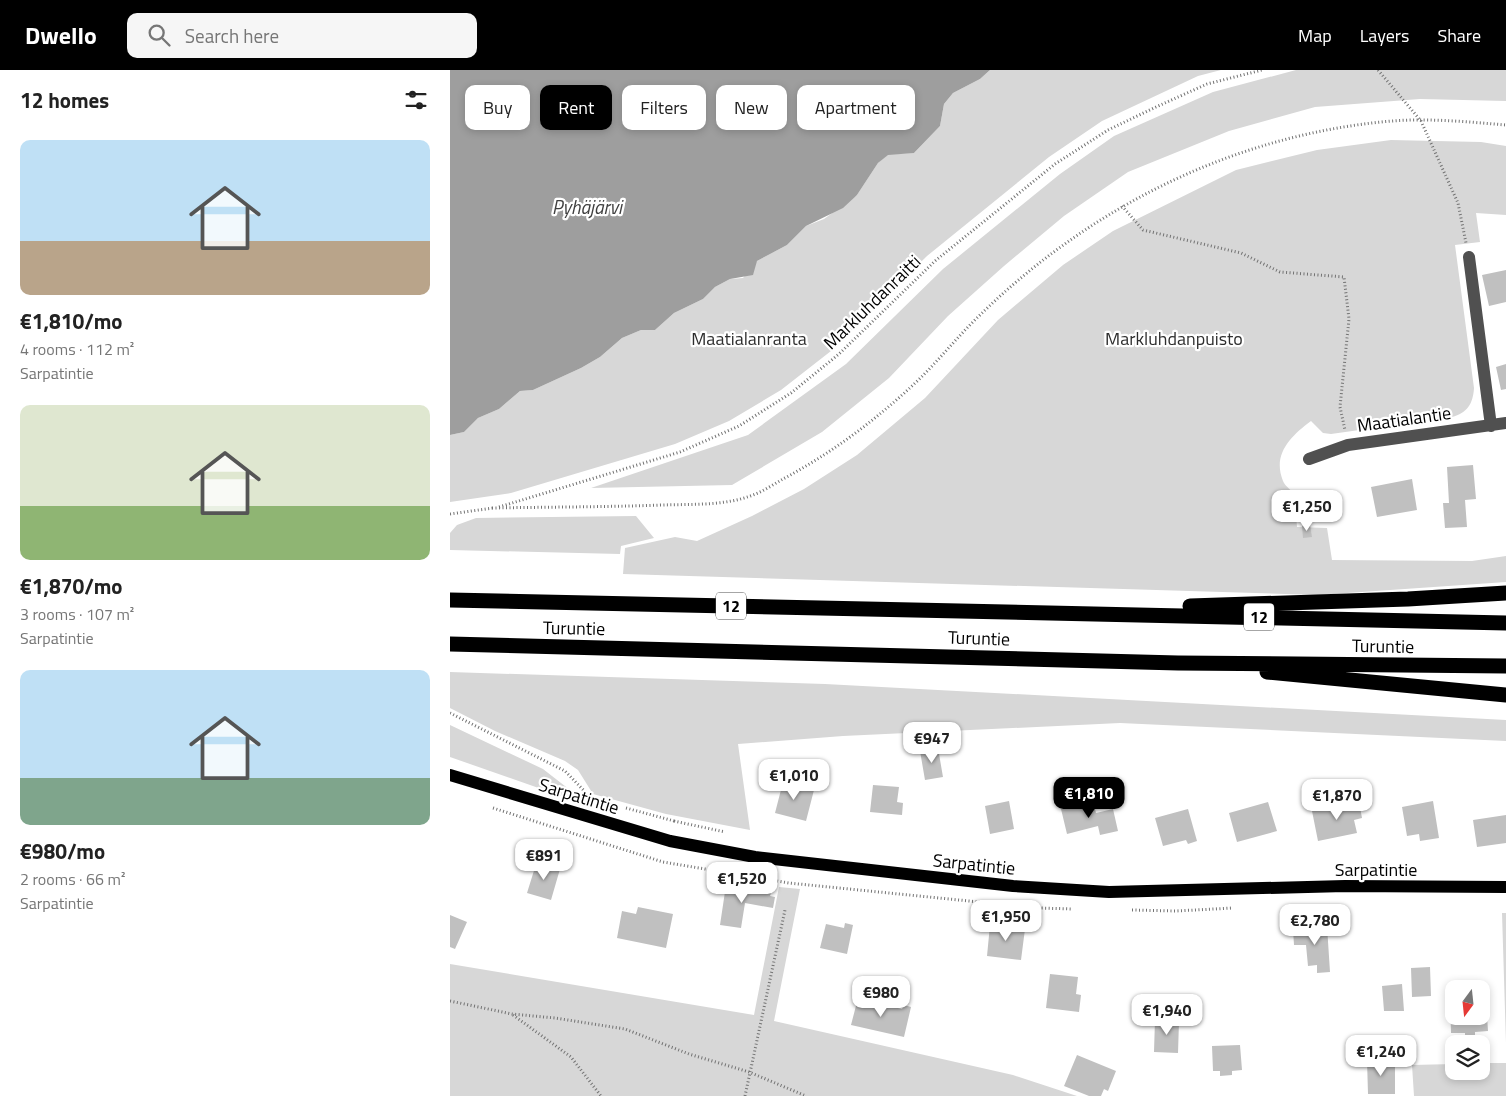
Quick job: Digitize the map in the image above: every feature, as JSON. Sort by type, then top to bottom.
[{"type":"highway","points":[[1011,612],[1398,600],[1506,593]]},
{"type":"highway","name":"Turuntie","points":[[450,600],[1506,623]]},
{"type":"highway","name":"Turuntie","points":[[450,644],[1178,663],[1506,666]]},
{"type":"highway","points":[[1178,663],[1506,695]]},
{"type":"main road","name":"Sarpatintie","points":[[450,775],[670,841],[755,857],[1013,886],[1109,892],[1345,886],[1506,887]]},
{"type":"street","points":[[1469,257],[1491,426]]},
{"type":"street","name":"Maatialantie","points":[[1309,459],[1348,444],[1506,423]]},
{"type":"path","name":"Markluhdanraitti","points":[[450,514],[492,508],[680,452],[739,426],[791,393],[839,354],[935,261],[1055,164],[1108,130],[1156,107],[1207,84],[1262,70]]},
{"type":"path","points":[[1378,70],[1421,121],[1458,203],[1469,257]]},
{"type":"path","points":[[492,508],[714,503],[752,496],[823,458],[872,420],[913,385],[980,315],[1025,275],[1075,235],[1122,206],[1192,171],[1278,140],[1338,128],[1394,121],[1506,125]]},
{"type":"path","points":[[1122,206],[1143,230],[1241,253],[1280,272],[1344,277],[1349,319],[1340,407],[1348,444]]},
{"type":"path","points":[[450,714],[565,770],[592,799],[601,802]]},
{"type":"path","points":[[486,805],[663,862],[674,821]]},
{"type":"path","points":[[619,806],[731,834]]},
{"type":"path","points":[[745,1096],[785,910]]},
{"type":"path","points":[[450,1001],[512,1014],[555,1018],[625,1029],[689,1054],[749,1072],[806,1096]]},
{"type":"path","points":[[512,1014],[571,1057],[601,1096]]},
{"type":"green space","name":"Maatialanranta","points":[[990,70],[1221,70],[1198,76],[1102,121],[1049,157],[927,256],[831,351],[781,390],[729,421],[675,444],[511,493],[450,502],[450,435],[464,432],[478,418],[499,409],[520,391],[533,390],[581,368],[600,357],[622,338],[641,330],[655,330],[674,313],[703,299],[715,287],[730,279],[743,278],[757,261],[787,245],[806,226],[824,219],[857,195],[878,163],[888,154],[914,153],[940,126],[944,104],[953,93],[980,79]]},
{"type":"green space","points":[[1296,70],[1506,70],[1506,101],[1420,99],[1315,107],[1229,131],[1128,172],[1064,216],[1004,266],[948,316],[889,378],[822,432],[732,485],[591,488],[748,435],[846,364],[943,269],[1060,174],[1114,136],[1213,92]]},
{"type":"green space","name":"Markluhdanpuisto","points":[[1391,140],[1481,142],[1506,146],[1506,215],[1476,213],[1480,242],[1455,245],[1474,388],[1471,403],[1462,413],[1452,417],[1331,434],[1323,433],[1311,421],[1290,439],[1285,447],[1280,462],[1280,471],[1284,483],[1294,496],[1297,527],[1327,528],[1332,560],[1472,561],[1506,556],[1506,582],[1318,595],[623,574],[625,548],[675,537],[697,541],[752,516],[804,489],[857,455],[925,398],[998,320],[1063,265],[1113,231],[1236,170],[1317,150]]},
{"type":"green space","points":[[636,516],[654,538],[621,546],[620,554],[450,550],[450,533],[457,525],[476,518]]},
{"type":"green space","points":[[450,672],[825,684],[1506,720],[1506,741],[1120,723],[843,736],[738,744],[750,830],[666,814],[593,794],[578,770],[565,761],[495,731],[450,708]]},
{"type":"green space","points":[[450,725],[543,769],[570,790],[571,796],[567,798],[450,757]]},
{"type":"green space","points":[[779,887],[800,889],[774,1021],[1013,1075],[1077,1096],[450,1096],[450,964],[754,1015]]},
{"type":"green space","points":[[1502,913],[1506,913],[1506,1043]]},
{"type":"green space","points":[[1490,1063],[1506,1063],[1506,1096],[1414,1096],[1412,1065],[1445,1064],[1445,1080],[1490,1080]]},
{"type":"water","name":"Pyhäjärvi","points":[[450,70],[990,70],[980,79],[953,93],[944,104],[940,126],[914,153],[888,155],[878,163],[857,195],[843,208],[806,226],[787,245],[757,261],[753,275],[730,279],[715,287],[703,299],[674,313],[655,330],[641,330],[622,338],[600,357],[581,368],[533,390],[520,391],[499,409],[478,418],[464,432],[450,435]]},
{"type":"building","points":[[1506,270],[1506,302],[1489,306],[1482,275]]},
{"type":"building","points":[[1506,364],[1506,389],[1501,390],[1496,367]]},
{"type":"building","points":[[1473,465],[1476,499],[1465,500],[1467,527],[1445,528],[1443,503],[1449,503],[1447,467]]},
{"type":"building","points":[[1412,479],[1417,510],[1377,517],[1371,487]]},
{"type":"building","points":[[1310,525],[1312,537],[1303,538],[1302,526]]},
{"type":"building","points":[[938,748],[943,777],[925,780],[920,751]]},
{"type":"building","points":[[783,782],[814,790],[806,821],[775,813]]},
{"type":"building","points":[[873,785],[899,787],[897,802],[903,803],[902,815],[870,812]]},
{"type":"building","points":[[1009,801],[1014,829],[990,834],[985,806]]},
{"type":"building","points":[[1093,801],[1096,813],[1113,809],[1118,831],[1100,835],[1098,826],[1067,834],[1061,809]]},
{"type":"building","points":[[1433,801],[1439,838],[1420,841],[1419,834],[1407,836],[1402,807]]},
{"type":"building","points":[[1268,802],[1277,831],[1237,842],[1229,813]]},
{"type":"building","points":[[1359,802],[1362,818],[1354,820],[1357,833],[1318,841],[1312,811]]},
{"type":"building","points":[[1188,809],[1197,841],[1188,844],[1186,840],[1163,846],[1155,818]]},
{"type":"building","points":[[1506,815],[1506,843],[1477,847],[1473,820]]},
{"type":"building","points":[[537,861],[560,869],[551,900],[527,893]]},
{"type":"building","points":[[726,885],[771,893],[770,896],[775,897],[773,908],[745,903],[741,928],[720,925]]},
{"type":"building","points":[[638,907],[673,914],[666,948],[617,938],[622,911],[636,914]]},
{"type":"building","points":[[450,915],[467,922],[455,949],[450,947]]},
{"type":"building","points":[[845,923],[853,925],[847,954],[820,948],[826,924],[844,928]]},
{"type":"building","points":[[990,925],[1025,929],[1021,960],[987,956]]},
{"type":"building","points":[[1327,926],[1330,972],[1317,973],[1317,965],[1308,966],[1306,945],[1294,945],[1293,929]]},
{"type":"building","points":[[1430,967],[1431,996],[1412,997],[1411,968]]},
{"type":"building","points":[[1050,974],[1078,977],[1076,994],[1081,995],[1079,1012],[1046,1008]]},
{"type":"building","points":[[1402,984],[1404,1011],[1384,1011],[1382,986]]},
{"type":"building","points":[[858,998],[902,1009],[904,1005],[911,1007],[904,1037],[851,1025]]},
{"type":"building","points":[[1155,1020],[1179,1021],[1178,1053],[1154,1052]]},
{"type":"building","points":[[1451,1025],[1488,1025],[1488,1031],[1475,1032],[1475,1035],[1451,1033]]},
{"type":"building","points":[[1240,1045],[1242,1070],[1232,1071],[1232,1075],[1220,1076],[1220,1071],[1213,1071],[1212,1046]]},
{"type":"building","points":[[1077,1055],[1116,1071],[1108,1091],[1104,1089],[1101,1096],[1089,1096],[1064,1086]]},
{"type":"building","points":[[1367,1060],[1395,1060],[1395,1094],[1368,1094]]}]
